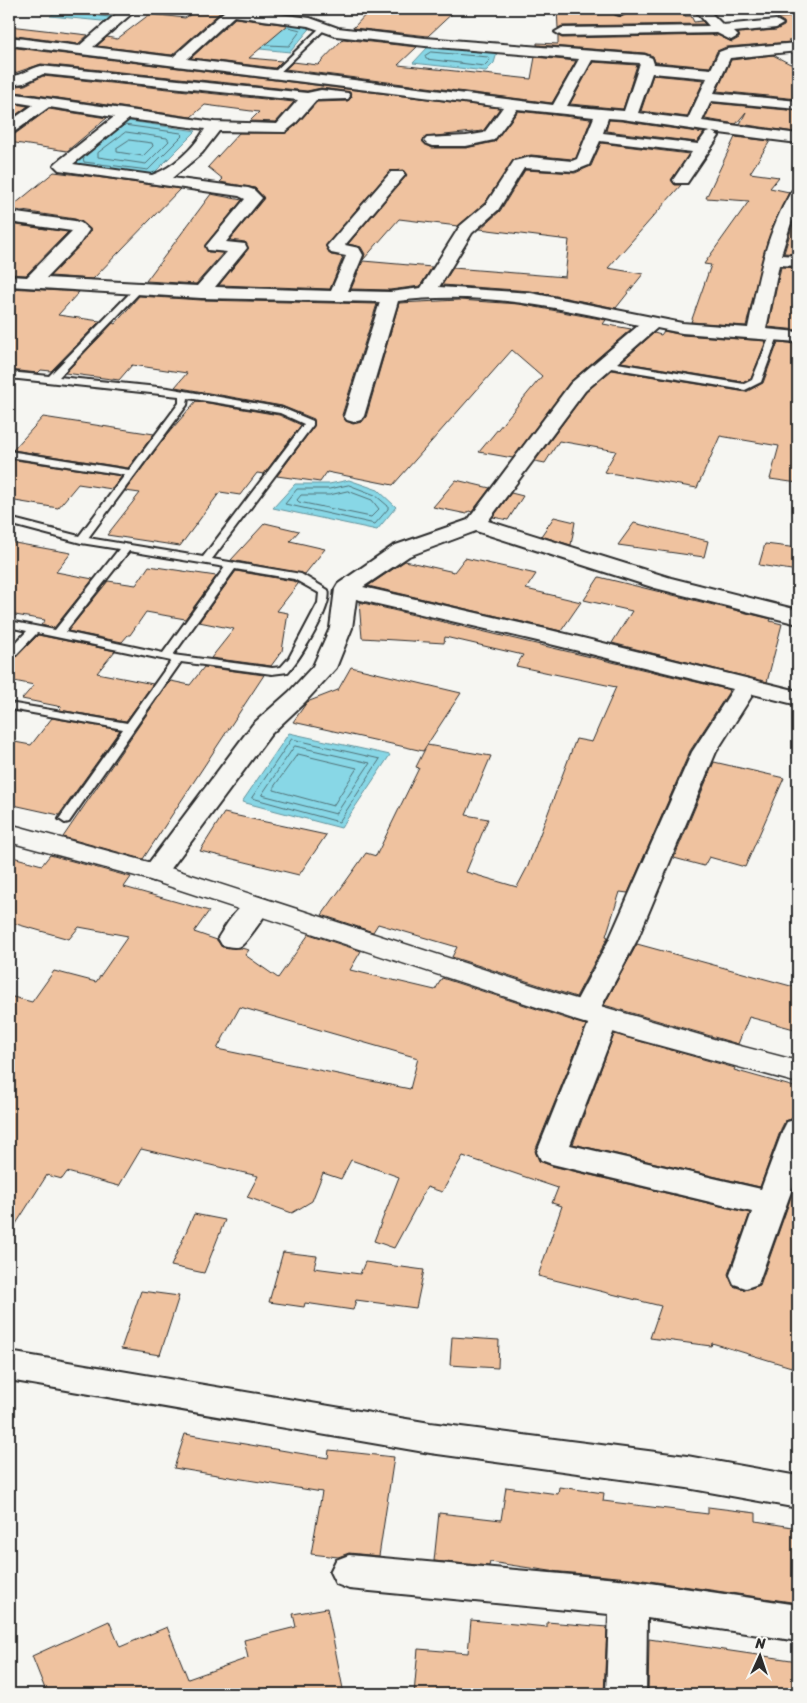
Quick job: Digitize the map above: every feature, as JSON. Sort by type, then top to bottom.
[{"type":"street","points":[[81,51],[130,9]]},
{"type":"street","points":[[176,62],[235,9],[236,12],[241,14],[310,22],[336,32],[424,42],[645,59],[647,61],[646,68],[630,116]]},
{"type":"street","points":[[700,9],[721,30],[752,50]]},
{"type":"street","points":[[765,9],[776,24]]},
{"type":"street","points":[[745,12],[776,24],[798,36]]},
{"type":"street","points":[[562,32],[721,30],[776,24]]},
{"type":"street","points":[[9,41],[558,110],[630,116],[798,139]]},
{"type":"street","points":[[693,124],[724,54],[727,52],[798,47]]},
{"type":"street","points":[[558,110],[588,55]]},
{"type":"street","points":[[646,68],[715,74]]},
{"type":"street","points":[[9,81],[19,80],[41,70],[181,86],[310,96],[448,105],[513,104]]},
{"type":"street","points":[[71,105],[108,78]]},
{"type":"street","points":[[9,97],[214,126],[280,129],[285,127],[310,96],[326,81]]},
{"type":"street","points":[[142,116],[181,86]]},
{"type":"street","points":[[705,96],[798,106]]},
{"type":"street","points":[[9,129],[47,102]]},
{"type":"street","points":[[432,141],[489,137],[513,104]]},
{"type":"street","points":[[427,292],[466,230],[492,206],[519,164],[530,162],[580,165],[584,162],[602,113]]},
{"type":"street","points":[[126,114],[62,165],[153,180],[239,191],[248,193],[254,198],[214,246],[238,248],[201,293]]},
{"type":"street","points":[[153,180],[170,173],[210,136],[214,126]]},
{"type":"street","points":[[681,180],[717,127]]},
{"type":"street","points":[[594,136],[702,149]]},
{"type":"street","points":[[337,297],[355,255],[337,249],[335,246],[397,175]]},
{"type":"street","points":[[756,334],[772,259],[787,210],[798,194]]},
{"type":"street","points":[[9,217],[75,226],[81,230],[74,240],[30,283]]},
{"type":"street","points":[[772,259],[798,261]]},
{"type":"street","points":[[9,282],[201,293],[390,297],[427,292],[531,298],[682,328],[798,337]]},
{"type":"street","points":[[354,416],[390,297]]},
{"type":"street","points":[[155,872],[262,729],[297,697],[324,668],[341,628],[346,589],[401,551],[475,524],[578,387],[652,323]]},
{"type":"street","points":[[475,524],[663,583],[797,611]]},
{"type":"street","points":[[346,589],[379,599],[546,636],[798,698]]},
{"type":"street","points":[[747,685],[704,752],[623,940],[594,1016],[552,1152],[771,1204]]},
{"type":"street","points":[[9,833],[155,872],[594,1016],[724,1054],[798,1072]]},
{"type":"street","points":[[232,938],[257,906]]},
{"type":"street","points":[[746,1275],[798,1130]]},
{"type":"street","points":[[9,1366],[430,1438],[687,1472],[798,1492]]},
{"type":"street","points":[[348,1572],[629,1598],[798,1623]]},
{"type":"street","points":[[626,1694],[629,1598]]},
{"type":"lane","points":[[274,75],[324,28]]},
{"type":"lane","points":[[51,380],[138,290]]},
{"type":"lane","points":[[605,364],[745,386],[756,382],[774,336]]},
{"type":"lane","points":[[9,375],[168,391],[282,411],[310,423],[205,561]]},
{"type":"lane","points":[[81,540],[184,403],[183,394]]},
{"type":"lane","points":[[9,454],[132,473]]},
{"type":"lane","points":[[9,521],[81,540],[297,576],[324,592],[323,603],[294,659],[284,670],[272,671],[172,658],[9,624]]},
{"type":"lane","points":[[58,634],[126,548]]},
{"type":"lane","points":[[65,818],[130,727],[232,565]]},
{"type":"lane","points":[[9,656],[35,629]]},
{"type":"lane","points":[[9,706],[130,727]]},
{"type":"water","points":[[60,9],[128,9],[112,22],[50,16]]},
{"type":"water","points":[[230,17],[314,24],[290,52],[201,43]]},
{"type":"water","points":[[428,47],[497,53],[494,63],[486,71],[413,63]]},
{"type":"water","points":[[123,120],[196,131],[151,176],[66,165]]},
{"type":"water","points":[[349,480],[378,490],[396,507],[377,530],[273,508],[295,484],[329,484]]},
{"type":"water","points":[[289,733],[390,755],[341,828],[242,802]]},
{"type":"building","points":[[199,9],[224,9],[172,55],[97,46],[107,37],[117,39],[150,14],[185,18]]},
{"type":"building","points":[[371,9],[457,9],[428,36],[353,28]]},
{"type":"building","points":[[557,9],[610,9],[615,15],[621,17],[629,13],[628,9],[684,9],[685,16],[691,16],[694,22],[702,21],[705,24],[562,26],[558,28]]},
{"type":"building","points":[[798,17],[798,39],[788,40],[791,42],[726,47],[717,51],[710,67],[655,62],[653,56],[645,53],[537,45],[537,43],[558,44],[558,36],[562,38],[717,35],[732,42],[739,38],[738,33],[776,30],[784,26],[784,22],[777,18]]},
{"type":"building","points":[[235,18],[288,25],[249,58],[282,61],[275,68],[191,58]]},
{"type":"building","points":[[9,26],[88,35],[78,44],[9,35]]},
{"type":"building","points":[[343,39],[417,47],[398,65],[531,79],[535,57],[576,61],[552,103],[285,69],[293,62],[318,65]]},
{"type":"building","points":[[9,47],[500,108],[483,131],[426,137],[423,142],[432,148],[466,148],[494,142],[518,111],[591,119],[576,158],[531,155],[514,159],[485,203],[458,226],[399,219],[363,260],[365,254],[361,247],[348,244],[407,175],[403,170],[390,171],[326,245],[331,255],[343,257],[330,289],[219,285],[248,249],[245,242],[230,240],[264,198],[255,188],[220,182],[223,179],[208,167],[239,133],[286,133],[317,102],[348,101],[352,97],[350,92],[321,88],[307,91],[41,64],[9,75]]},
{"type":"building","points":[[773,55],[798,68],[798,99],[717,91],[731,60]]},
{"type":"building","points":[[593,62],[637,65],[623,109],[570,104]]},
{"type":"building","points":[[653,75],[704,80],[687,117],[641,111]]},
{"type":"building","points":[[43,76],[294,102],[276,122],[250,121],[259,112],[205,105],[191,117],[9,91],[9,87],[25,85]]},
{"type":"building","points":[[9,103],[28,106],[9,120]]},
{"type":"building","points":[[712,103],[798,111],[798,125],[795,132],[740,124],[746,112],[736,124],[705,119]]},
{"type":"building","points":[[49,109],[107,118],[67,151],[9,142],[9,135],[15,134]]},
{"type":"building","points":[[609,120],[704,133],[697,142],[606,131]]},
{"type":"building","points":[[735,137],[770,141],[750,173],[779,177],[770,188],[789,192],[767,242],[746,326],[691,322],[711,265],[704,264],[749,201],[706,198]]},
{"type":"building","points":[[601,143],[689,154],[671,180],[675,185],[681,185],[608,268],[643,274],[616,308],[531,291],[442,285],[453,268],[565,277],[569,240],[480,229],[500,211],[525,170],[575,173],[591,166]]},
{"type":"building","points":[[54,172],[180,189],[93,279],[50,276],[81,244],[90,229],[75,219],[9,209]]},
{"type":"building","points":[[211,194],[242,200],[205,245],[208,252],[223,253],[196,284],[146,281]]},
{"type":"building","points":[[798,211],[798,254],[784,253],[792,227]]},
{"type":"building","points":[[9,224],[68,232],[26,275],[9,274]]},
{"type":"building","points":[[363,261],[432,267],[420,286],[390,290],[351,289]]},
{"type":"building","points":[[781,267],[798,268],[798,330],[768,327]]},
{"type":"building","points":[[9,288],[79,292],[58,315],[100,321],[51,371],[41,370],[38,373],[9,370]]},
{"type":"building","points":[[139,296],[201,300],[377,304],[342,415],[346,421],[353,424],[362,422],[366,417],[399,303],[459,300],[519,304],[606,320],[603,324],[631,329],[570,382],[513,458],[479,452],[542,376],[512,350],[393,485],[327,472],[320,482],[277,476],[314,426],[314,419],[282,406],[175,387],[187,373],[132,365],[119,380],[65,373],[113,323],[115,324]]},
{"type":"building","points":[[664,331],[682,335],[766,341],[751,379],[744,382],[621,362],[654,333],[661,335]]},
{"type":"building","points":[[778,342],[798,344],[798,483],[770,479],[779,446],[720,436],[697,488],[604,472],[616,451],[559,441],[545,463],[535,461],[586,392],[612,370],[746,392],[763,383]]},
{"type":"building","points":[[196,401],[279,415],[301,425],[264,474],[257,473],[240,495],[220,492],[180,546],[107,535],[140,493],[125,491],[166,436]]},
{"type":"building","points":[[43,417],[154,434],[128,468],[13,450]]},
{"type":"building","points":[[9,459],[122,476],[112,489],[78,484],[58,508],[9,500]]},
{"type":"building","points":[[456,480],[490,488],[472,512],[469,511],[467,514],[433,507]]},
{"type":"building","points":[[511,493],[523,496],[508,520],[493,517]]},
{"type":"building","points":[[554,517],[575,522],[571,545],[541,536]]},
{"type":"building","points":[[265,523],[299,531],[290,541],[325,549],[305,574],[231,560]]},
{"type":"building","points":[[634,523],[708,541],[704,557],[618,545]]},
{"type":"building","points":[[9,542],[71,553],[56,572],[93,579],[54,628],[41,625],[45,620],[9,614]]},
{"type":"building","points":[[765,544],[798,548],[798,571],[759,565]]},
{"type":"building","points":[[465,558],[536,574],[526,589],[581,602],[561,631],[368,586],[405,561],[454,572]]},
{"type":"building","points":[[149,566],[216,576],[218,574],[185,619],[146,612],[130,635],[122,642],[68,631],[108,581],[136,585]]},
{"type":"building","points":[[236,571],[293,581],[298,584],[277,611],[288,613],[282,651],[271,666],[211,658],[234,629],[199,622]]},
{"type":"building","points":[[599,577],[771,619],[770,621],[782,624],[767,682],[612,643],[632,611],[584,600]]},
{"type":"building","points":[[359,602],[730,690],[690,751],[628,893],[620,892],[606,936],[608,937],[576,997],[452,957],[457,947],[378,924],[373,932],[322,915],[366,853],[376,856],[419,768],[416,767],[427,745],[491,756],[466,815],[488,819],[466,872],[517,887],[528,866],[576,739],[592,742],[616,687],[516,666],[523,655],[445,637],[444,643],[362,638]]},
{"type":"building","points":[[38,635],[115,651],[97,673],[153,684],[126,721],[59,710],[62,707],[22,699],[34,685],[9,680],[9,662]]},
{"type":"building","points":[[204,667],[264,675],[143,859],[63,837],[166,686],[171,681],[190,685]]},
{"type":"building","points":[[351,667],[461,693],[423,751],[293,722],[307,702],[338,690]]},
{"type":"building","points":[[52,718],[120,730],[59,815],[9,804],[9,741],[31,745]]},
{"type":"building","points":[[714,762],[784,778],[745,867],[709,857],[704,866],[674,858]]},
{"type":"building","points":[[224,813],[326,835],[299,875],[200,851]]},
{"type":"building","points":[[50,855],[131,877],[124,887],[209,911],[194,932],[217,940],[222,947],[249,950],[245,955],[278,978],[309,934],[361,951],[350,970],[435,990],[442,978],[586,1025],[535,1151],[539,1161],[552,1166],[750,1213],[728,1274],[733,1286],[745,1290],[760,1285],[798,1177],[798,1369],[712,1343],[711,1346],[650,1338],[661,1306],[538,1276],[562,1206],[552,1203],[558,1188],[463,1156],[442,1192],[427,1187],[394,1248],[374,1241],[399,1177],[351,1160],[341,1179],[323,1173],[312,1201],[292,1213],[247,1197],[258,1176],[141,1149],[119,1186],[67,1172],[62,1179],[47,1175],[9,1235],[9,996],[32,1002],[54,971],[96,982],[128,936],[79,927],[69,939],[9,922],[9,856],[42,865]],"holes":[[[240,1007],[418,1058],[410,1089],[217,1049]]]},
{"type":"building","points":[[637,944],[798,988],[798,1030],[749,1017],[738,1044],[604,1005]]},
{"type":"building","points":[[614,1034],[798,1088],[798,1104],[794,1118],[785,1121],[781,1129],[760,1187],[573,1144]]},
{"type":"building","points":[[194,1214],[225,1220],[204,1273],[171,1266]]},
{"type":"building","points":[[283,1252],[317,1256],[314,1268],[360,1274],[365,1262],[424,1270],[416,1308],[356,1300],[353,1310],[305,1303],[304,1307],[269,1302]]},
{"type":"building","points":[[141,1291],[179,1296],[160,1355],[121,1349]]},
{"type":"building","points":[[452,1337],[499,1340],[498,1368],[450,1365]]},
{"type":"building","points":[[185,1434],[328,1458],[329,1450],[394,1457],[379,1556],[349,1553],[338,1557],[311,1554],[322,1492],[174,1468]]},
{"type":"building","points":[[506,1487],[558,1494],[559,1487],[604,1493],[603,1501],[708,1514],[708,1507],[756,1513],[756,1521],[798,1528],[798,1603],[629,1578],[550,1571],[490,1562],[489,1566],[434,1561],[439,1513],[501,1520]]},
{"type":"building","points":[[327,1608],[344,1694],[47,1694],[32,1656],[109,1621],[120,1647],[167,1627],[188,1679],[248,1658],[244,1640],[296,1627],[293,1614]]},
{"type":"building","points":[[471,1620],[547,1627],[547,1622],[607,1627],[604,1694],[414,1694],[418,1649],[468,1653]]},
{"type":"building","points":[[649,1639],[798,1661],[798,1694],[648,1694]]}]
